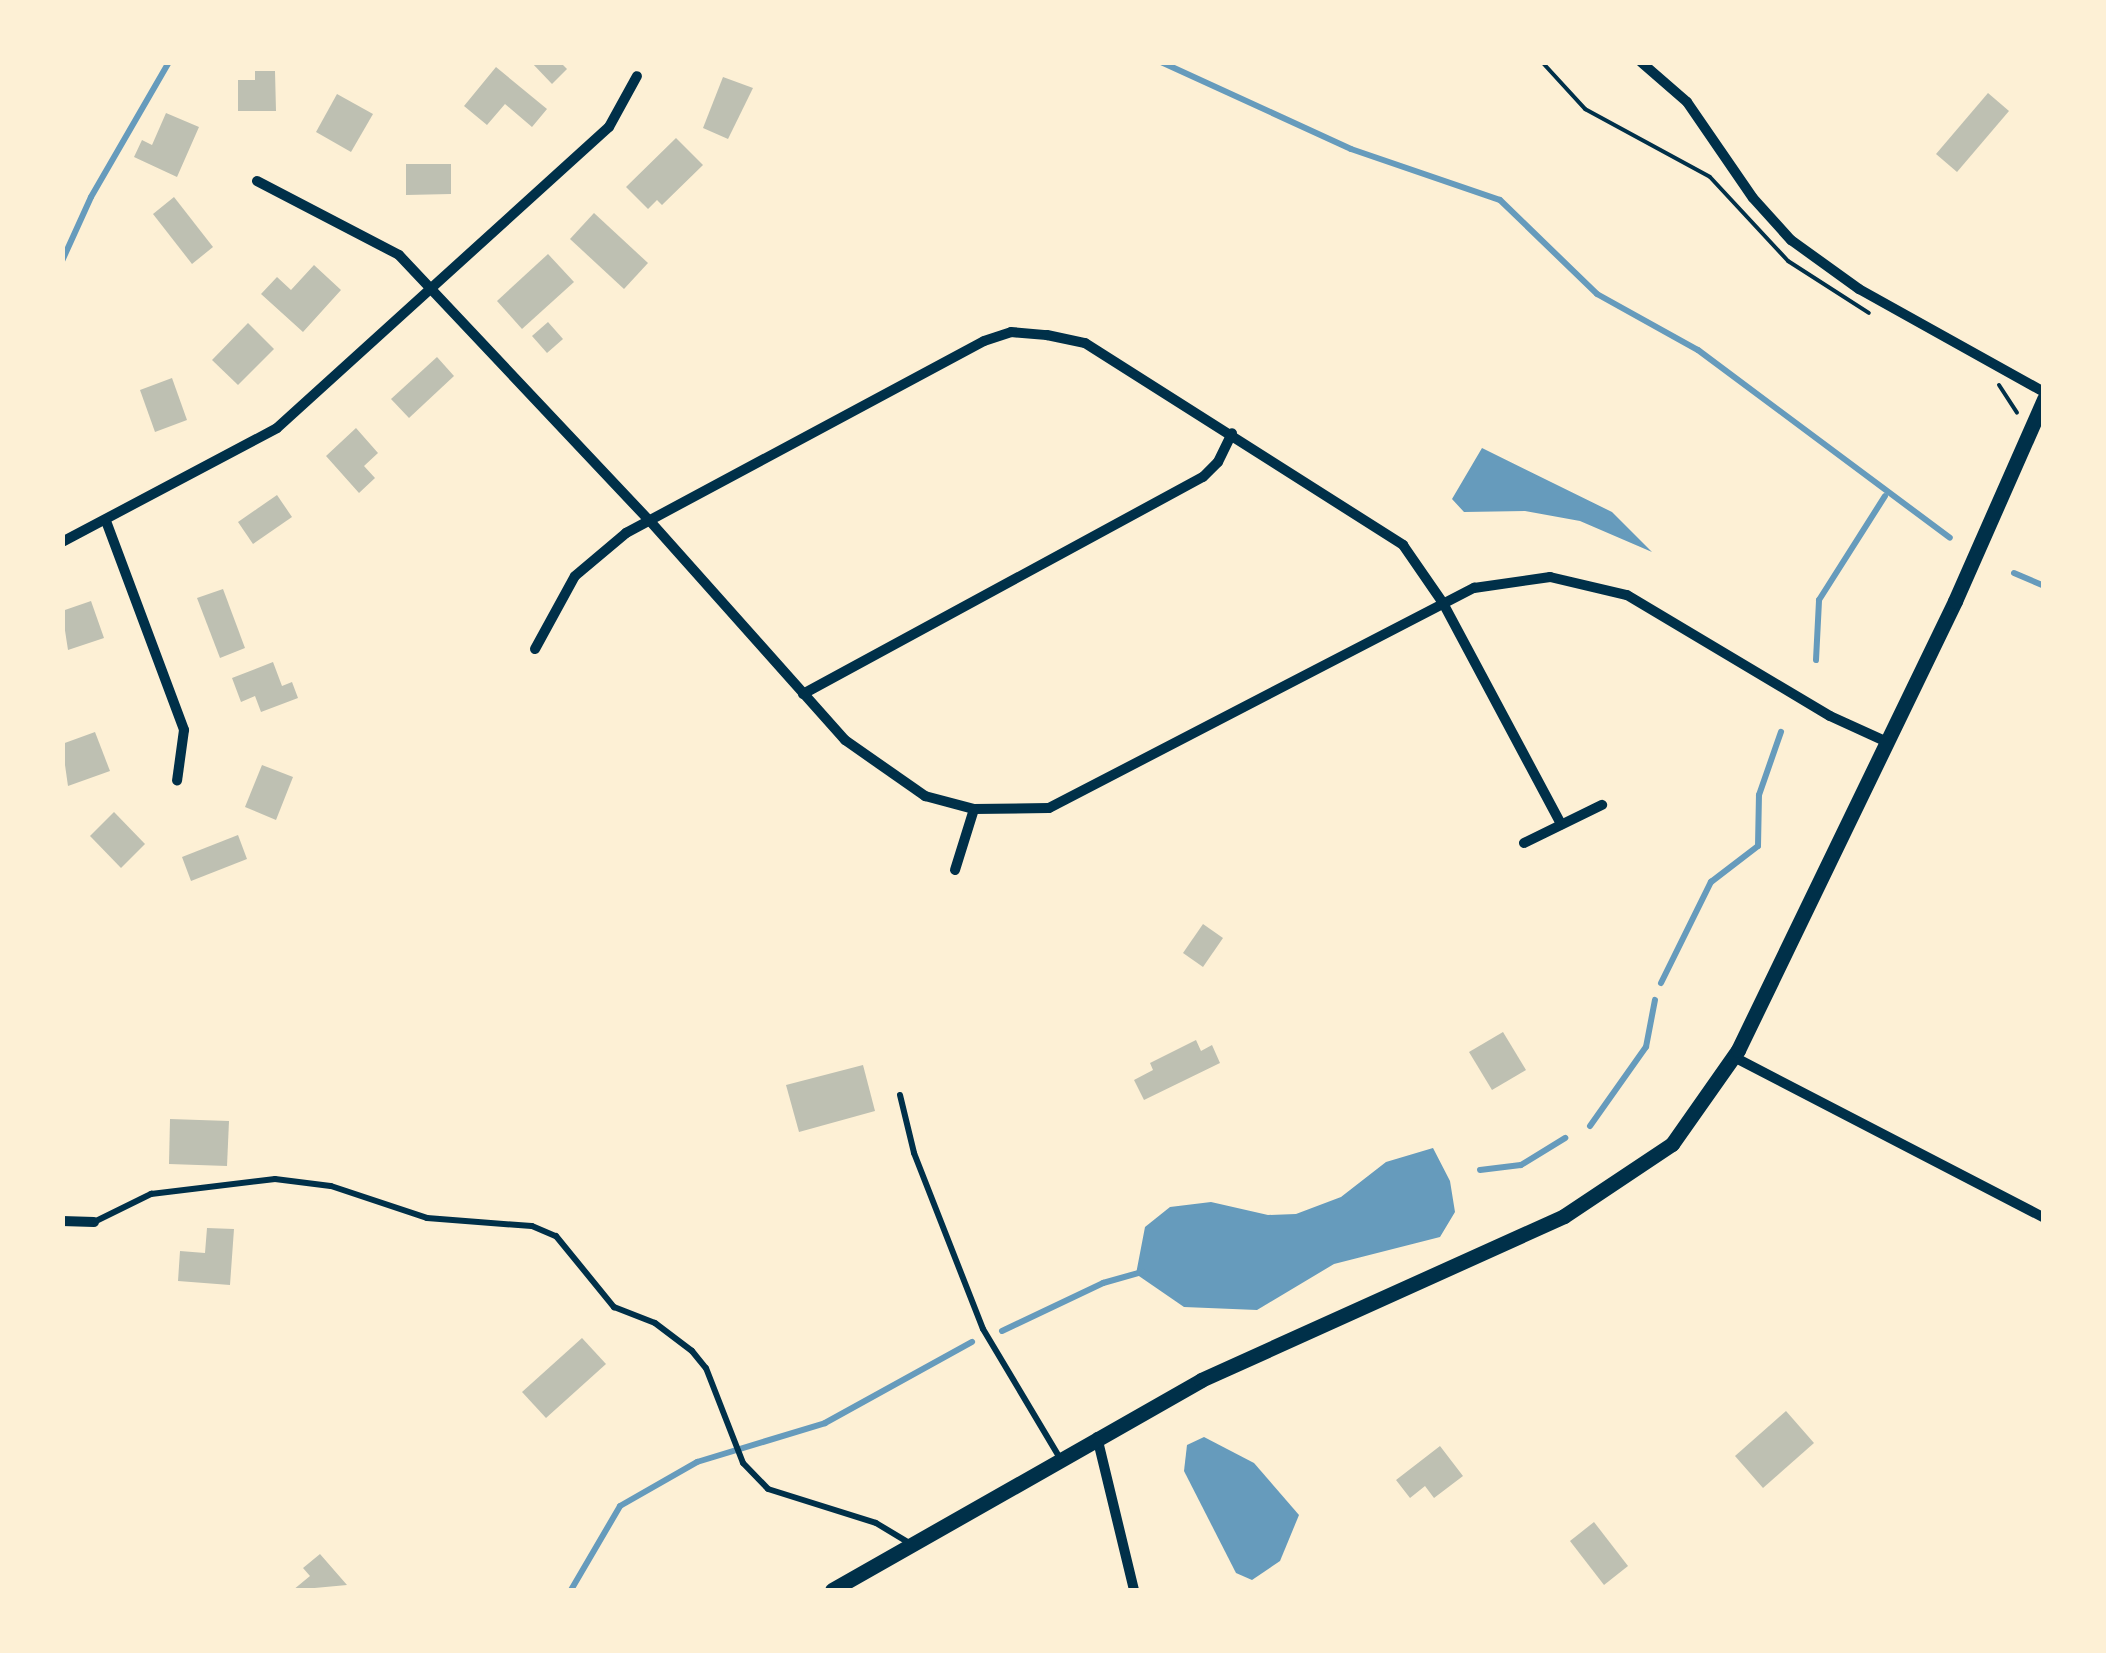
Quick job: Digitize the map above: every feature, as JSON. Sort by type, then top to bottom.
[{"type":"street","points":[[832,1590],[1098,1437],[1272,1345],[1612,1190],[1686,1130],[1734,1058],[1887,742],[2044,395],[1860,288],[1791,240],[1754,198],[1687,102],[1641,62]]},
{"type":"street","points":[[62,542],[258,443],[609,126],[632,96],[636,76]]},
{"type":"street","points":[[256,182],[376,240],[432,288],[649,520],[845,740],[896,780],[974,809],[1049,808],[1100,787],[1444,603],[1506,579],[1589,582],[1654,610],[1830,716],[1887,742]]},
{"type":"street","points":[[534,649],[575,576],[649,520],[1011,332],[1085,343],[1387,531],[1444,603],[1561,824]]},
{"type":"street","points":[[804,694],[1202,477],[1218,462],[1232,433]]},
{"type":"street","points":[[106,521],[184,730],[177,781]]},
{"type":"street","points":[[1524,843],[1602,804]]},
{"type":"street","points":[[955,870],[974,809]]},
{"type":"street","points":[[1734,1058],[2044,1218]]},
{"type":"street","points":[[62,1221],[94,1222]]},
{"type":"street","points":[[1098,1437],[1134,1590]]},
{"type":"lane","points":[[900,1096],[914,1153],[983,1329],[1061,1459]]},
{"type":"lane","points":[[94,1222],[152,1194],[276,1179],[331,1186],[426,1218],[532,1226],[556,1236],[614,1307],[655,1323],[692,1351],[742,1463],[782,1496],[876,1524],[912,1545]]},
{"type":"path","points":[[1542,62],[1585,109],[1681,156],[1734,204]]},
{"type":"path","points":[[2009,399],[2018,392]]},
{"type":"water","points":[[1482,448],[1612,512],[1652,552],[1580,521],[1525,511],[1464,512],[1452,499]]},
{"type":"water","points":[[1433,1148],[1450,1181],[1455,1212],[1440,1237],[1334,1264],[1257,1310],[1184,1307],[1136,1274],[1145,1227],[1170,1207],[1211,1202],[1268,1215],[1296,1214],[1341,1197],[1386,1162]]},
{"type":"water","points":[[1204,1437],[1254,1463],[1299,1515],[1280,1561],[1252,1580],[1236,1573],[1184,1471],[1187,1445]]},
{"type":"building","points":[[531,62],[560,62],[567,69],[552,84]]},
{"type":"building","points":[[496,67],[547,109],[532,127],[505,104],[487,125],[464,106]]},
{"type":"building","points":[[255,71],[275,71],[276,111],[238,111],[238,80],[255,80]]},
{"type":"building","points":[[723,77],[753,88],[728,139],[703,128]]},
{"type":"building","points":[[1988,93],[2009,111],[1957,172],[1936,154]]},
{"type":"building","points":[[337,94],[373,114],[351,152],[316,132]]},
{"type":"building","points":[[166,113],[199,127],[177,177],[134,157],[142,140],[152,145]]},
{"type":"building","points":[[676,138],[703,165],[662,205],[657,200],[648,209],[626,187]]},
{"type":"building","points":[[406,164],[451,164],[451,194],[406,195]]},
{"type":"building","points":[[174,197],[213,247],[192,264],[153,214]]},
{"type":"building","points":[[594,213],[648,263],[624,289],[570,239]]},
{"type":"building","points":[[548,254],[574,282],[522,329],[497,301]]},
{"type":"building","points":[[314,265],[341,290],[303,332],[261,294],[277,277],[291,290]]},
{"type":"building","points":[[548,322],[563,339],[547,353],[532,336]]},
{"type":"building","points":[[248,323],[274,349],[238,385],[212,360]]},
{"type":"building","points":[[437,357],[454,376],[409,418],[391,399]]},
{"type":"building","points":[[172,378],[187,420],[155,432],[140,390]]},
{"type":"building","points":[[356,428],[378,453],[364,466],[375,478],[359,493],[326,456]]},
{"type":"building","points":[[277,495],[292,517],[253,544],[238,522]]},
{"type":"building","points":[[223,589],[245,648],[220,658],[197,598]]},
{"type":"building","points":[[91,601],[104,638],[68,650],[62,611]]},
{"type":"building","points":[[273,662],[282,686],[292,682],[298,698],[261,712],[255,696],[241,702],[232,678]]},
{"type":"building","points":[[95,732],[110,771],[68,786],[62,744]]},
{"type":"building","points":[[262,765],[293,777],[276,820],[245,807]]},
{"type":"building","points":[[114,812],[145,844],[121,868],[90,836]]},
{"type":"building","points":[[238,835],[247,859],[191,881],[182,857]]},
{"type":"building","points":[[1203,924],[1223,938],[1203,967],[1183,953]]},
{"type":"building","points":[[1503,1032],[1526,1070],[1492,1090],[1469,1052]]},
{"type":"building","points":[[1196,1040],[1201,1051],[1212,1045],[1220,1063],[1144,1100],[1134,1080],[1153,1070],[1150,1063]]},
{"type":"building","points":[[863,1065],[875,1111],[799,1132],[786,1085]]},
{"type":"building","points":[[170,1119],[229,1121],[227,1166],[169,1164]]},
{"type":"building","points":[[207,1228],[234,1229],[230,1285],[178,1281],[180,1251],[205,1253]]},
{"type":"building","points":[[582,1338],[606,1364],[546,1418],[522,1392]]},
{"type":"building","points":[[1786,1411],[1814,1443],[1763,1488],[1735,1456]]},
{"type":"building","points":[[1440,1446],[1463,1476],[1434,1498],[1425,1486],[1410,1498],[1396,1480]]},
{"type":"building","points":[[1594,1522],[1628,1566],[1604,1585],[1570,1541]]},
{"type":"building","points":[[320,1554],[347,1585],[293,1590],[310,1576],[303,1568]]},
{"type":"waterway","points":[[62,261],[91,197],[169,62]]},
{"type":"waterway","points":[[1161,62],[1351,149],[1500,200],[1597,294],[1698,350],[1950,538]]},
{"type":"waterway","points":[[1816,660],[1819,600],[1885,496]]},
{"type":"waterway","points":[[2014,573],[2044,586]]},
{"type":"waterway","points":[[1661,983],[1711,882],[1758,846],[1759,795],[1781,732]]},
{"type":"waterway","points":[[1590,1126],[1646,1047],[1655,1000]]},
{"type":"waterway","points":[[1480,1170],[1521,1165],[1565,1138]]},
{"type":"waterway","points":[[1002,1331],[1103,1283],[1142,1272]]},
{"type":"waterway","points":[[571,1590],[620,1506],[697,1462],[825,1423],[972,1342]]}]
